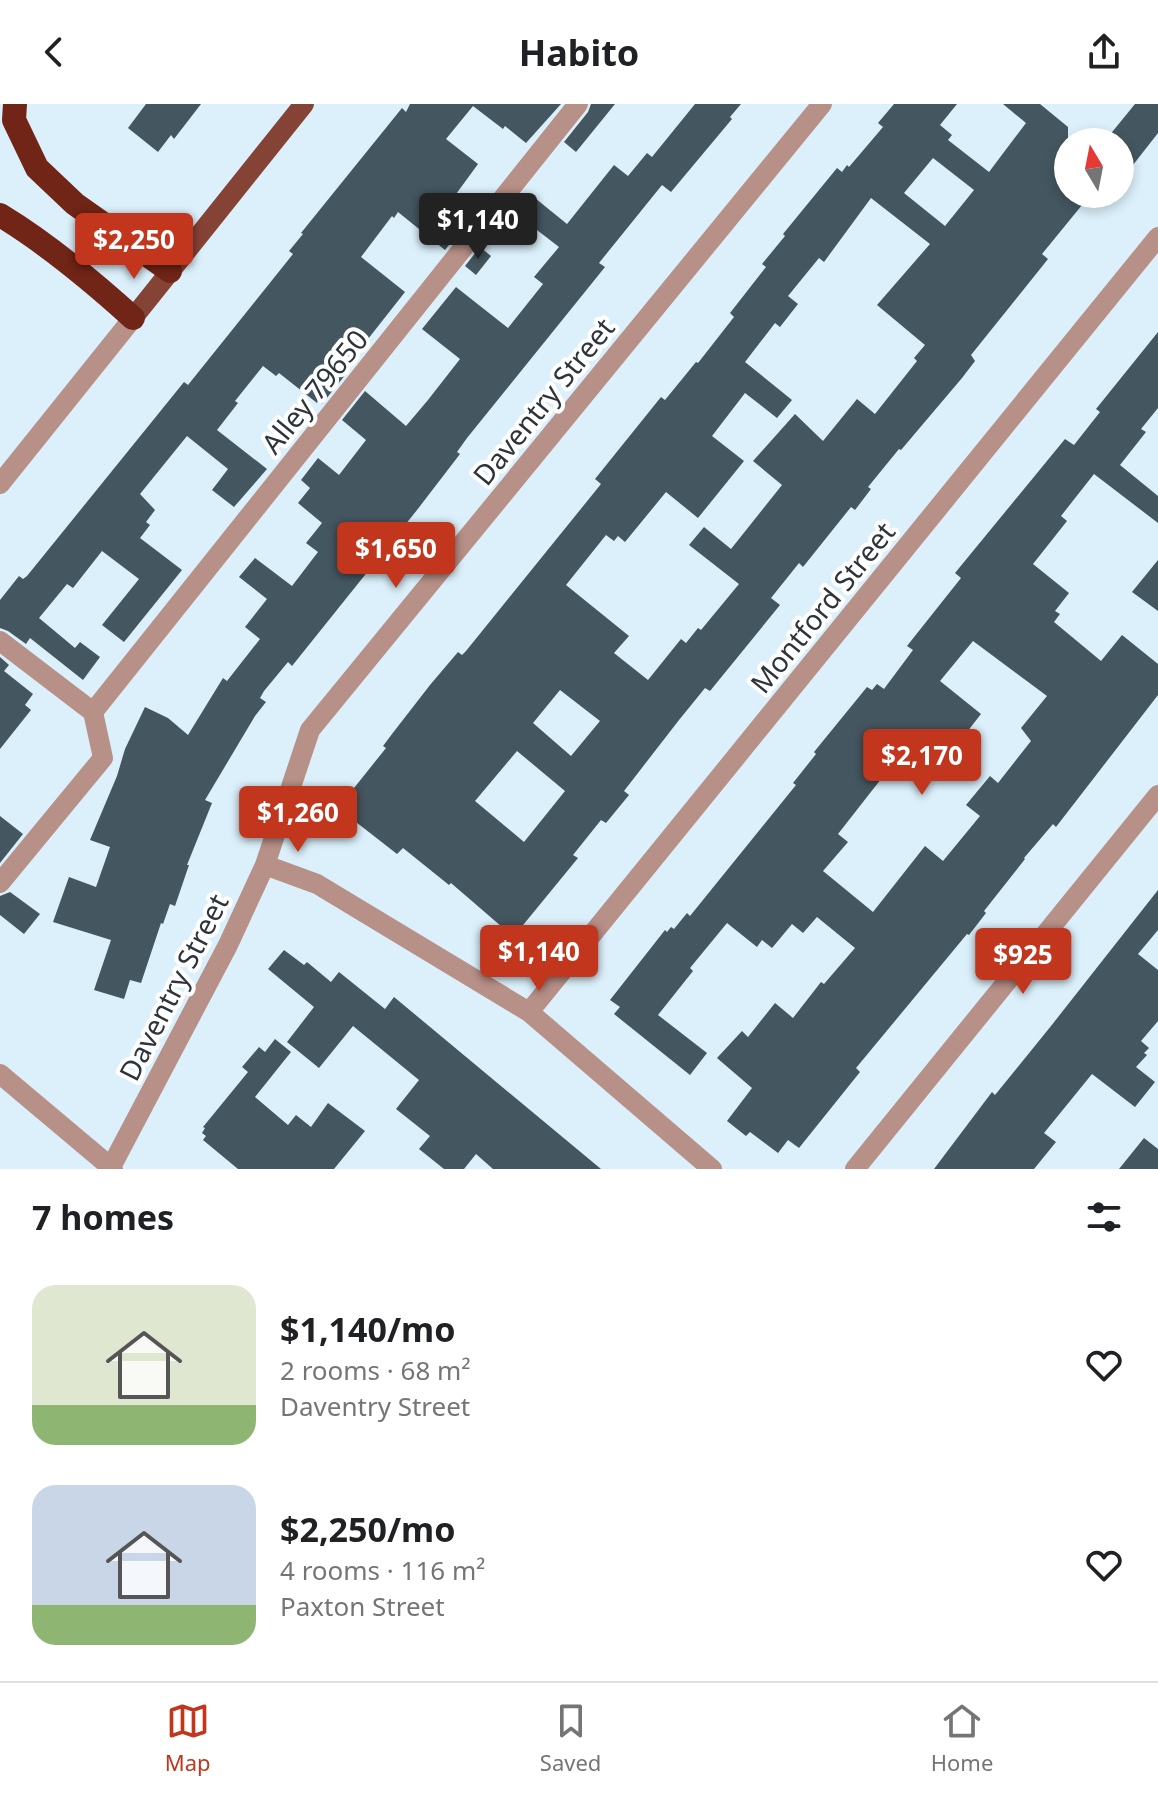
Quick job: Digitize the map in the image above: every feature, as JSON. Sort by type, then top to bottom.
[{"type":"highway","points":[[15,104],[14,120],[37,168],[75,204],[170,271]]},
{"type":"highway","points":[[0,215],[91,279],[133,318]]},
{"type":"main road","points":[[133,318],[304,104]]},
{"type":"street","name":"Alley 79650","points":[[93,712],[578,104]]},
{"type":"street","name":"Daventry Street","points":[[111,1169],[228,945],[265,865],[310,730],[822,104]]},
{"type":"street","name":"Montford Street","points":[[529,1012],[1158,237]]},
{"type":"street","points":[[0,484],[133,318]]},
{"type":"street","points":[[0,641],[93,712],[103,758],[0,883]]},
{"type":"street","points":[[855,1169],[1158,795]]},
{"type":"street","points":[[265,865],[317,884],[529,1012],[712,1169]]},
{"type":"street","points":[[0,1074],[111,1169]]},
{"type":"building","points":[[146,104],[201,104],[174,139],[171,135],[158,152],[128,128]]},
{"type":"building","points":[[410,104],[561,104],[526,143],[473,106],[446,139],[478,164],[440,216],[460,231],[445,250],[398,212],[394,218],[392,216],[361,257],[405,292],[342,372],[346,374],[322,404],[279,373],[276,376],[263,366],[217,430],[267,469],[234,507],[212,490],[228,469],[187,436],[140,494],[155,510],[146,522],[150,525],[140,538],[182,570],[124,642],[102,625],[139,579],[102,551],[73,588],[67,584],[39,618],[75,648],[80,642],[100,657],[83,680],[30,638],[26,644],[0,628],[0,600],[19,576],[23,579],[27,576],[184,382],[188,385],[293,254],[289,251],[301,233],[402,108],[406,112]]},
{"type":"building","points":[[591,104],[615,104],[576,152],[564,142]]},
{"type":"building","points":[[695,104],[741,104],[671,192],[662,185],[599,263],[605,267],[467,438],[457,452],[460,454],[417,510],[292,666],[288,662],[264,691],[260,698],[266,702],[205,800],[212,803],[187,865],[175,906],[170,904],[161,923],[141,983],[130,980],[124,999],[94,990],[111,940],[53,922],[69,877],[96,887],[110,847],[90,840],[125,749],[145,707],[168,718],[188,735],[223,678],[227,681],[260,639],[245,627],[267,599],[239,577],[255,558],[292,586],[318,552],[306,543],[322,523],[298,503],[310,488],[301,480],[318,458],[339,475],[366,440],[342,420],[365,391],[406,426],[428,400],[460,359],[422,329],[456,287],[508,328],[543,284],[534,277],[559,247],[515,213],[530,194],[567,224],[614,165],[628,176],[647,153],[652,157]]},
{"type":"building","points":[[894,104],[957,104],[940,125],[952,135],[948,140],[989,172],[1026,123],[1003,104],[1040,104],[1068,127],[1054,128],[1054,208],[1080,208],[1042,254],[1048,259],[971,355],[975,361],[962,378],[868,487],[871,489],[855,510],[851,507],[803,567],[799,563],[771,598],[780,605],[710,691],[705,688],[679,720],[624,791],[629,795],[606,823],[601,820],[573,855],[578,858],[519,930],[509,933],[451,883],[449,885],[403,848],[397,854],[338,808],[386,748],[383,746],[430,685],[458,652],[462,655],[466,651],[601,484],[595,479],[661,397],[665,400],[734,317],[730,313],[766,267],[762,264],[785,236],[783,234],[837,168],[842,172],[847,165],[849,167],[883,127],[878,123]],"holes":[[[933,158],[974,190],[945,226],[904,193]],[[871,198],[930,244],[877,305],[925,345],[914,358],[917,361],[875,414],[857,399],[823,441],[795,414],[753,461],[782,485],[731,549],[704,527],[689,545],[739,584],[701,630],[698,628],[686,643],[681,639],[648,680],[614,653],[629,636],[566,585],[606,535],[614,541],[618,536],[625,542],[666,492],[698,518],[744,461],[712,436],[745,393],[777,418],[792,400],[745,362],[775,323],[780,327],[798,304],[788,296],[819,258],[824,262]],[[560,690],[600,721],[571,756],[533,723]],[[517,751],[565,791],[524,842],[475,801]]]},
{"type":"building","points":[[1135,104],[1158,104],[1158,133],[1134,164],[1134,128],[1115,128]]},
{"type":"building","points":[[480,247],[491,256],[476,275],[465,266]]},
{"type":"building","points":[[1158,332],[1158,408],[1141,429],[1146,432],[1120,465],[1158,496],[1158,523],[1094,474],[1061,516],[1067,521],[1033,564],[1069,593],[1055,611],[1060,614],[1054,622],[1101,661],[1122,635],[1158,664],[1158,695],[1056,827],[1053,824],[1024,858],[969,935],[856,1068],[860,1072],[799,1148],[788,1140],[778,1153],[750,1132],[746,1136],[727,1121],[752,1088],[717,1058],[742,1031],[748,1037],[775,1003],[793,1018],[821,982],[824,984],[855,948],[817,917],[803,933],[792,924],[772,948],[762,940],[757,947],[727,923],[690,968],[693,971],[658,1015],[707,1053],[690,1075],[614,1014],[620,1007],[610,1000],[665,930],[674,929],[687,913],[690,916],[796,785],[793,783],[816,754],[814,752],[867,687],[872,690],[877,684],[884,689],[913,650],[907,646],[961,578],[955,573],[1065,439],[1074,445],[1100,412],[1096,409]],"holes":[[[973,641],[1047,696],[1021,728],[1031,741],[998,783],[990,776],[966,805],[980,816],[943,861],[925,846],[873,912],[823,871],[848,842],[838,834],[892,765],[904,755],[932,777],[981,714],[940,681]]]},
{"type":"building","points":[[1158,560],[1158,611],[1132,592]]},
{"type":"building","points":[[0,657],[9,665],[4,671],[33,694],[25,705],[31,710],[0,749]]},
{"type":"building","points":[[0,816],[23,834],[0,863]]},
{"type":"building","points":[[1158,890],[1158,930],[1138,954],[1158,970],[1158,1021],[1141,1041],[1149,1048],[1136,1067],[1155,1082],[1135,1107],[1092,1074],[1044,1133],[1056,1142],[1034,1169],[934,1169],[992,1092],[995,1095]]},
{"type":"building","points":[[10,892],[40,914],[24,934],[0,915],[0,896]]},
{"type":"building","points":[[284,950],[304,965],[307,962],[331,982],[339,972],[385,1009],[394,997],[601,1169],[493,1169],[476,1154],[464,1169],[444,1169],[419,1149],[430,1136],[396,1109],[419,1080],[353,1026],[319,1068],[287,1042],[314,1007],[268,969]]},
{"type":"building","points":[[275,1039],[291,1052],[255,1097],[288,1125],[296,1115],[311,1127],[328,1103],[365,1131],[334,1169],[238,1169],[203,1140],[206,1136],[202,1133],[203,1127],[248,1072],[242,1067],[259,1047],[265,1052]]},
{"type":"building","points":[[1144,1138],[1158,1149],[1158,1169],[1119,1169]]}]
